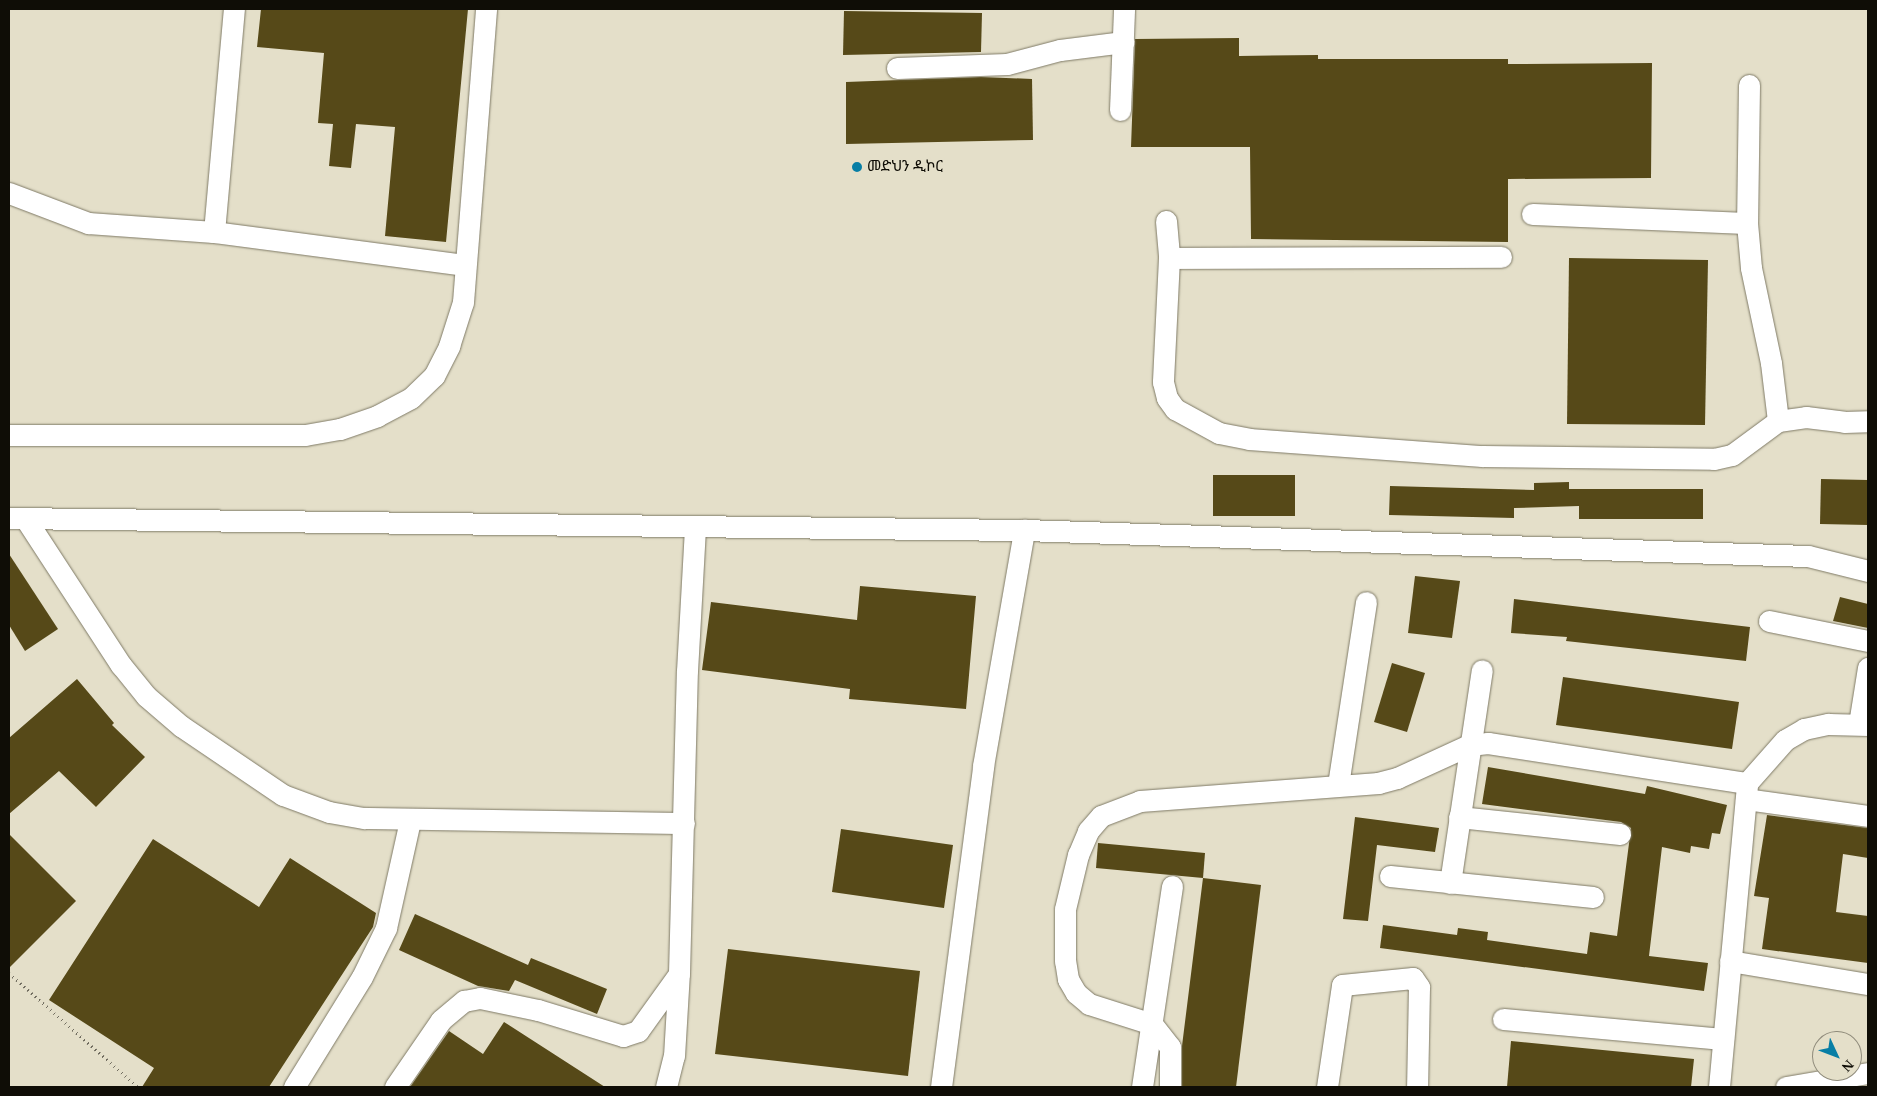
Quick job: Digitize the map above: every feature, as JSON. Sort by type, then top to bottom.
[{"type":"street","points":[[214,232],[234,9]]},
{"type":"street","points":[[9,435],[305,435],[340,429],[377,416],[411,398],[434,376],[449,346],[463,302],[486,9]]},
{"type":"street","points":[[1120,110],[1124,9]]},
{"type":"street","points":[[897,68],[1007,64],[1060,50],[1123,42]]},
{"type":"street","points":[[1749,85],[1747,223],[1751,268],[1771,363],[1778,421]]},
{"type":"street","points":[[9,192],[88,223],[214,232],[465,265]]},
{"type":"street","points":[[1532,214],[1747,223]]},
{"type":"street","points":[[1166,221],[1169,258],[1163,382],[1167,398],[1175,409],[1219,433],[1249,439],[1482,456],[1714,459],[1732,455],[1778,421],[1806,416],[1844,422],[1868,421]]},
{"type":"street","points":[[1169,258],[1501,257]]},
{"type":"street","points":[[17,518],[1024,530],[1808,556],[1868,571]]},
{"type":"street","points":[[17,518],[120,665],[146,696],[181,726],[283,795],[329,812],[410,821],[684,824]]},
{"type":"street","points":[[666,1087],[674,1056],[679,974],[687,671],[695,526]]},
{"type":"street","points":[[941,1087],[982,766],[1024,530]]},
{"type":"street","points":[[1338,786],[1366,602]]},
{"type":"street","points":[[1769,621],[1868,642]]},
{"type":"street","points":[[1719,1087],[1746,791],[1785,740],[1804,729],[1828,724],[1863,724],[1868,668]]},
{"type":"street","points":[[1450,883],[1468,745],[1482,670]]},
{"type":"street","points":[[1170,1087],[1170,1047],[1152,1024],[1089,1004],[1076,993],[1068,979],[1065,960],[1065,909],[1078,855],[1088,831],[1101,816],[1140,801],[1338,786],[1397,778],[1468,745],[1488,743],[1746,791],[1868,816]]},
{"type":"street","points":[[1459,818],[1620,834]]},
{"type":"street","points":[[294,1087],[362,977],[386,928],[410,821]]},
{"type":"street","points":[[1390,876],[1592,897]]},
{"type":"street","points":[[1142,1087],[1172,886]]},
{"type":"street","points":[[1730,961],[1868,984]]},
{"type":"street","points":[[395,1087],[442,1020],[464,1002],[480,998],[538,1010],[622,1036],[638,1031],[679,974]]},
{"type":"street","points":[[1328,1087],[1342,985],[1413,978],[1420,987],[1417,1087]]},
{"type":"street","points":[[1503,1019],[1723,1039]]},
{"type":"street","points":[[1786,1087],[1868,1074]]},
{"type":"path","points":[[9,973],[138,1087]]},
{"type":"building","points":[[261,9],[468,9],[446,242],[385,236],[395,127],[356,124],[351,168],[329,166],[333,124],[318,123],[324,53],[257,47]]},
{"type":"building","points":[[844,11],[982,13],[981,52],[843,55]]},
{"type":"building","points":[[1239,38],[1239,56],[1318,55],[1318,59],[1508,59],[1508,64],[1652,63],[1651,178],[1508,179],[1508,242],[1251,239],[1250,147],[1131,147],[1135,39]]},
{"type":"building","points":[[981,77],[1032,79],[1033,140],[846,144],[846,82]]},
{"type":"building","points":[[1569,258],[1708,260],[1705,425],[1567,424]]},
{"type":"building","points":[[1213,475],[1295,475],[1295,516],[1213,516]]},
{"type":"building","points":[[1821,479],[1868,480],[1868,525],[1820,524]]},
{"type":"building","points":[[1569,482],[1569,489],[1703,489],[1703,519],[1579,519],[1579,506],[1514,508],[1514,518],[1389,515],[1390,486],[1534,490],[1534,483]]},
{"type":"building","points":[[9,554],[58,629],[25,651],[9,625]]},
{"type":"building","points":[[1415,576],[1460,581],[1452,638],[1408,633]]},
{"type":"building","points":[[860,586],[976,596],[966,709],[849,699],[850,689],[702,670],[711,602],[857,620]]},
{"type":"building","points":[[1840,597],[1868,604],[1868,628],[1833,621]]},
{"type":"building","points":[[1514,599],[1750,627],[1746,661],[1566,641],[1567,637],[1511,633]]},
{"type":"building","points":[[1392,663],[1425,673],[1407,732],[1374,722]]},
{"type":"building","points":[[1563,677],[1739,702],[1732,749],[1556,725]]},
{"type":"building","points":[[77,679],[114,723],[112,725],[145,757],[96,807],[59,771],[9,814],[9,738]]},
{"type":"building","points":[[1488,767],[1645,794],[1647,786],[1727,805],[1720,834],[1712,833],[1709,849],[1691,846],[1690,853],[1662,847],[1649,956],[1708,963],[1704,991],[1380,948],[1383,925],[1457,935],[1458,928],[1488,932],[1487,940],[1587,954],[1590,932],[1617,936],[1631,828],[1621,822],[1482,804]]},
{"type":"building","points":[[1767,815],[1868,828],[1868,858],[1843,854],[1836,912],[1868,916],[1868,963],[1762,949],[1769,898],[1754,896]]},
{"type":"building","points":[[1355,817],[1439,828],[1435,852],[1377,845],[1368,921],[1343,919]]},
{"type":"building","points":[[841,829],[953,845],[944,908],[832,892]]},
{"type":"building","points":[[9,834],[76,901],[9,968]]},
{"type":"building","points":[[153,839],[259,907],[290,858],[376,913],[373,927],[269,1087],[142,1087],[154,1068],[49,1000]]},
{"type":"building","points":[[1098,843],[1205,853],[1203,878],[1096,868]]},
{"type":"building","points":[[1203,878],[1261,885],[1236,1087],[1182,1087],[1182,1046]]},
{"type":"building","points":[[415,914],[528,965],[531,958],[607,989],[597,1014],[515,980],[509,991],[478,986],[399,950]]},
{"type":"building","points":[[728,949],[920,971],[908,1076],[715,1054]]},
{"type":"building","points":[[504,1022],[605,1087],[410,1087],[449,1031],[483,1054]]},
{"type":"building","points":[[1511,1041],[1694,1059],[1691,1087],[1507,1087]]},
{"type":"place","name":"መድህን ዲኮር","points":[[857,167]]}]
